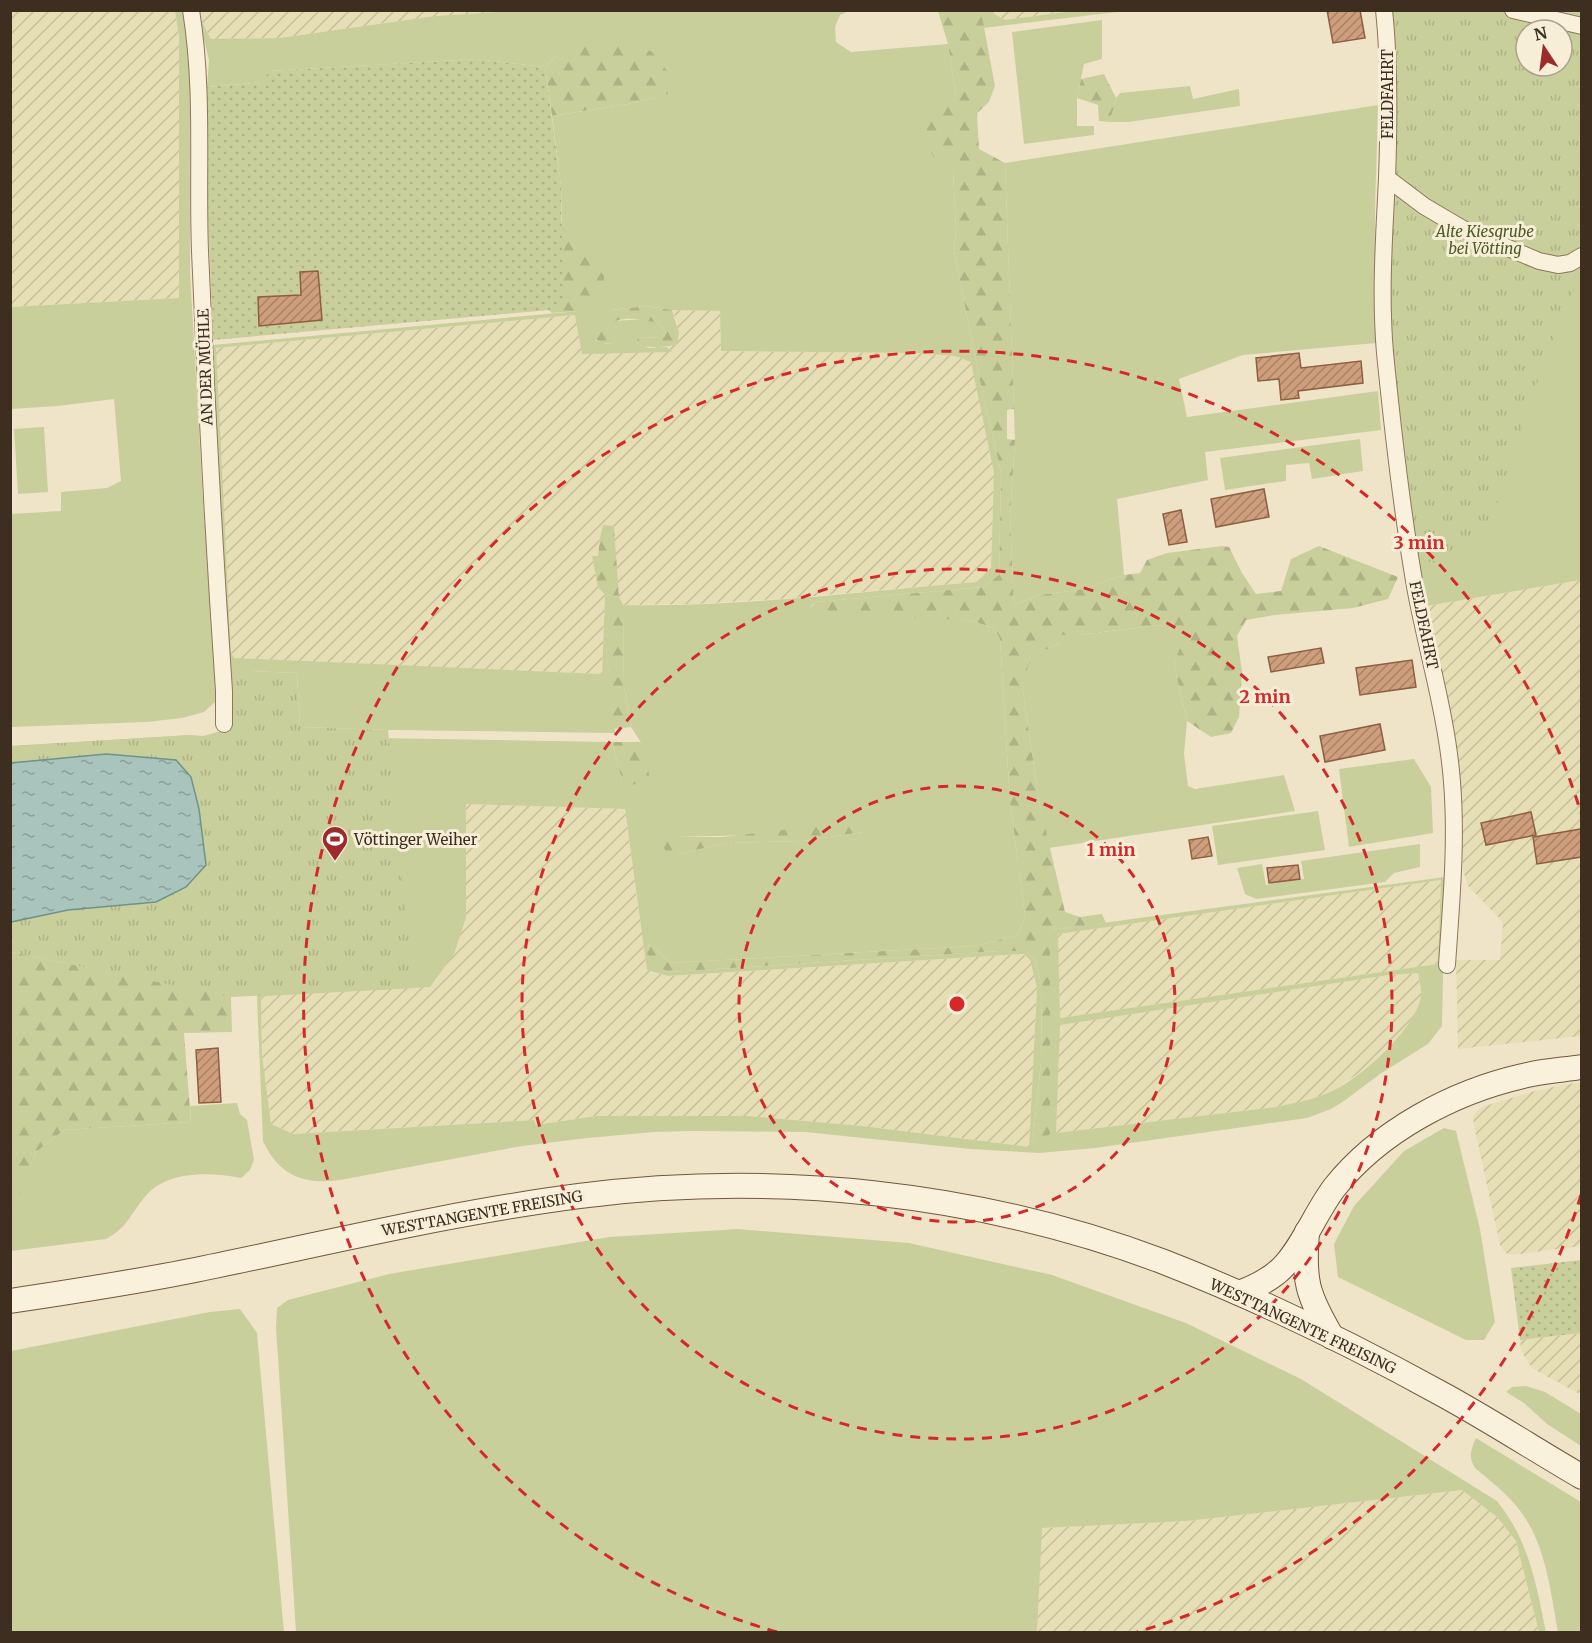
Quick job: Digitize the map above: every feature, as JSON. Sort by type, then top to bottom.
[{"type":"main road","points":[[1239,1293],[1259,1286],[1282,1268],[1334,1188],[1357,1164],[1392,1134],[1459,1098],[1488,1087],[1522,1076],[1581,1067]]},
{"type":"main road","name":"WESTTANGENTE FREISING","points":[[10,1301],[188,1271],[506,1206],[665,1188],[733,1186],[811,1188],[955,1205],[1092,1238],[1161,1262],[1239,1293],[1332,1337],[1441,1393],[1581,1477]]},
{"type":"main road","points":[[1308,1231],[1306,1282],[1315,1308],[1332,1337]]},
{"type":"street","name":"AN DER MÜHLE","points":[[191,10],[198,67],[199,216],[203,332],[224,724]]},
{"type":"street","name":"FELDFAHRT","points":[[1384,10],[1388,54],[1383,313],[1399,486],[1417,595],[1442,714],[1452,782],[1455,872],[1448,965]]},
{"type":"street","points":[[1513,10],[1581,26]]},
{"type":"street","points":[[1387,178],[1424,206],[1462,229],[1539,261],[1558,265],[1570,263],[1581,256]]},
{"type":"shaded area","points":[[11,11],[175,11],[179,36],[180,298],[11,307]]},
{"type":"shaded area","points":[[200,11],[513,11],[435,16],[280,38],[211,39],[202,22]]},
{"type":"shaded area","points":[[993,11],[1072,11],[1005,20]]},
{"type":"shaded area","points":[[672,310],[720,311],[721,351],[918,353],[955,356],[972,362],[994,473],[991,570],[976,582],[792,598],[697,604],[623,605],[619,597],[614,526],[600,538],[598,557],[592,556],[598,587],[605,595],[602,674],[234,659],[231,653],[215,348],[575,315],[671,351],[667,347],[677,344],[677,322]]},
{"type":"shaded area","points":[[1581,580],[1581,1036],[1458,1049],[1456,960],[1500,960],[1503,922],[1468,886],[1463,870],[1458,773],[1426,606]]},
{"type":"shaded area","points":[[466,804],[625,809],[647,970],[668,976],[1024,954],[1030,960],[1037,987],[1029,1147],[862,1126],[747,1116],[596,1116],[536,1125],[533,1120],[293,1134],[271,1124],[262,1055],[261,999]]},
{"type":"shaded area","points":[[1441,880],[1438,964],[1060,1018],[1057,934]]},
{"type":"shaded area","points":[[1418,973],[1422,995],[1415,1015],[1396,1041],[1369,1066],[1333,1091],[1309,1101],[1277,1107],[1056,1133],[1059,1025],[1389,975]]},
{"type":"shaded area","points":[[1581,1083],[1581,1246],[1511,1255],[1506,1253],[1500,1245],[1475,1130],[1473,1118],[1475,1113],[1482,1107],[1531,1092]]},
{"type":"shaded area","points":[[1581,1333],[1581,1395],[1532,1368],[1521,1351],[1520,1340]]},
{"type":"shaded area","points":[[1462,1490],[1497,1517],[1516,1541],[1539,1632],[1037,1632],[1041,1528],[1187,1521]]},
{"type":"green space","points":[[851,10],[840,15],[835,27],[836,42],[851,52],[948,44],[956,97],[931,118],[934,157],[953,169],[956,229],[954,251],[1001,472],[999,575],[983,587],[816,602],[810,607],[969,620],[994,628],[1000,639],[1010,801],[1025,916],[1018,935],[975,946],[670,963],[653,946],[647,945],[648,960],[668,972],[1026,951],[1035,960],[1042,987],[1041,1062],[1033,1139],[1040,1141],[1050,1134],[1050,930],[1445,877],[1442,1026],[1428,1044],[1331,1109],[1307,1118],[1095,1148],[1040,1153],[970,1149],[805,1132],[694,1131],[654,1132],[522,1146],[327,1181],[294,1176],[277,1163],[263,1141],[256,975],[322,737],[612,742],[622,780],[644,747],[631,727],[624,686],[623,611],[605,636],[615,733],[300,727],[297,673],[251,671],[232,719],[218,490],[213,345],[579,311],[575,241],[562,221],[561,186],[552,116],[628,104],[667,94],[557,55],[545,67],[476,59],[269,71],[264,82],[207,87],[209,60],[197,11],[200,11],[202,22],[211,39],[280,38],[435,16],[513,11]],"holes":[[[647,306],[672,310],[720,311],[721,351],[918,353],[955,356],[971,362],[994,473],[991,570],[976,582],[711,604],[623,605],[619,597],[605,595],[602,674],[234,658],[231,653],[216,348],[575,315],[582,354],[672,352],[667,347],[649,348],[638,345],[637,339],[660,338],[666,333],[660,324],[644,319],[613,321],[606,327],[607,333],[621,342],[606,344],[595,340],[611,310]],[[466,804],[625,809],[647,970],[668,976],[1024,954],[1030,960],[1037,988],[1029,1147],[862,1126],[747,1116],[596,1116],[536,1125],[534,1120],[293,1134],[271,1124],[262,1055],[261,999],[266,996],[430,987],[454,954],[466,917]],[[863,832],[802,841],[725,843],[679,854],[676,837]],[[1441,880],[1438,964],[1060,1018],[1058,934]],[[1418,973],[1421,990],[1417,1009],[1409,1023],[1385,1052],[1356,1076],[1324,1095],[1277,1107],[1056,1133],[1060,1025],[1389,975]]]},
{"type":"green space","points":[[175,11],[184,11],[190,57],[190,272],[203,500],[218,694],[215,702],[204,712],[182,718],[147,722],[11,727],[11,514],[61,511],[61,492],[107,488],[121,481],[114,399],[11,409],[11,307],[179,298],[179,36]]},
{"type":"green space","points":[[938,11],[981,11],[995,86],[989,102],[977,113],[979,149],[1005,163],[1014,409],[1007,410],[1007,439],[1015,440],[1010,517],[1014,605],[1040,595],[1084,589],[1124,575],[1140,573],[1147,560],[1167,553],[1222,546],[1229,547],[1256,594],[1281,591],[1291,559],[1319,546],[1398,577],[1388,599],[1353,608],[1246,620],[1237,636],[1242,672],[1239,717],[1231,733],[1211,737],[1187,721],[1174,665],[1184,635],[1160,625],[1078,635],[1056,635],[1059,644],[1045,650],[1029,664],[1022,684],[1039,801],[1065,912],[1080,917],[1102,914],[1106,923],[1050,930],[1050,1134],[1040,1142],[1033,1139],[1041,1062],[1042,987],[1035,960],[1026,951],[668,972],[648,961],[646,945],[653,946],[670,963],[975,946],[1018,935],[1025,916],[1010,801],[1000,639],[994,628],[969,620],[823,614],[810,608],[816,602],[983,587],[999,575],[1001,472],[954,251],[956,229],[953,170],[934,157],[924,139],[930,118],[956,97],[948,44]]},
{"type":"green space","points":[[981,11],[993,11],[1005,20],[1072,11],[1126,11],[983,28]]},
{"type":"green space","name":"Alte Kiesgrube bei Vötting","points":[[1391,11],[1581,11],[1581,271],[1557,328],[1502,492],[1489,521],[1471,546],[1445,564],[1422,561],[1402,462],[1389,334],[1387,254],[1397,67]]},
{"type":"green space","points":[[1102,20],[1102,59],[1084,64],[1077,98],[1077,126],[1094,126],[1094,135],[1024,144],[1012,32]]},
{"type":"green space","points":[[598,41],[651,51],[673,78],[668,94],[628,104],[552,116],[545,67],[557,55]]},
{"type":"green space","points":[[476,59],[545,67],[561,186],[563,301],[550,310],[213,340],[208,219],[207,87],[263,82],[269,71]]},
{"type":"green space","points":[[1104,74],[1116,98],[1110,122],[1099,121],[1098,105],[1077,98],[1081,79]]},
{"type":"green space","points":[[1190,86],[1193,99],[1239,89],[1240,106],[1128,122],[1110,122],[1116,98],[1120,93]]},
{"type":"green space","points":[[1378,105],[1375,209],[1376,343],[1243,355],[1179,379],[1187,417],[1378,391],[1381,430],[1205,452],[1208,480],[1117,499],[1124,575],[1084,589],[1040,595],[1014,605],[1010,517],[1015,440],[1005,163]]},
{"type":"green space","points":[[562,221],[604,276],[604,298],[579,311],[552,313],[542,304]]},
{"type":"green space","points":[[1581,264],[1581,580],[1426,606],[1406,505],[1567,274]]},
{"type":"green space","points":[[647,306],[672,310],[679,333],[677,344],[658,347],[638,345],[637,339],[660,338],[666,333],[660,324],[639,319],[618,320],[606,327],[607,333],[620,333],[624,339],[622,342],[603,343],[590,332],[594,319],[611,310]]},
{"type":"green space","points":[[44,427],[48,492],[18,494],[14,429]]},
{"type":"green space","points":[[1360,439],[1363,471],[1312,479],[1309,463],[1286,465],[1286,481],[1225,490],[1220,458]]},
{"type":"green space","points":[[603,525],[614,526],[619,597],[605,595],[598,587],[592,556],[598,556]]},
{"type":"green space","points":[[610,606],[623,610],[624,686],[631,727],[614,729],[605,636]]},
{"type":"green space","points":[[1160,625],[1185,635],[1174,665],[1187,721],[1184,754],[1188,786],[1195,789],[1284,775],[1295,811],[1049,848],[1039,801],[1022,684],[1028,664],[1045,650],[1059,644],[1055,635],[1078,635]]},
{"type":"green space","points":[[228,672],[297,673],[300,727],[388,730],[414,988],[231,997],[11,952],[11,746],[203,736],[221,731]]},
{"type":"green space","points":[[191,735],[226,996],[231,997],[232,1032],[184,1033],[191,1122],[64,1130],[36,1152],[11,1217],[11,952],[219,994],[11,746]]},
{"type":"green space","points":[[612,742],[641,742],[650,780],[632,785],[622,780]]},
{"type":"green space","points":[[1414,759],[1431,787],[1433,833],[1349,847],[1339,769]]},
{"type":"green space","points":[[1318,811],[1325,850],[1218,865],[1212,826]]},
{"type":"green space","points":[[834,824],[859,824],[865,827],[863,832],[802,841],[725,843],[679,854],[666,852],[663,846],[667,840],[676,837],[722,837]]},
{"type":"green space","points":[[1420,844],[1420,867],[1394,873],[1385,882],[1256,899],[1245,894],[1237,868],[1262,864],[1266,885],[1304,879],[1301,861]]},
{"type":"green space","points":[[237,1103],[240,1114],[247,1120],[254,1160],[250,1170],[241,1178],[202,1174],[176,1178],[153,1189],[124,1226],[106,1239],[11,1251],[10,1217],[36,1152],[64,1130],[191,1122],[190,1106]]},
{"type":"green space","points":[[1444,1128],[1456,1131],[1480,1229],[1495,1322],[1484,1340],[1466,1340],[1338,1277],[1334,1244],[1354,1206],[1404,1151]]},
{"type":"green space","points":[[738,1229],[909,1243],[1052,1275],[1186,1323],[1301,1379],[1497,1501],[1517,1531],[1530,1563],[1546,1632],[1539,1632],[1516,1541],[1497,1517],[1462,1490],[1187,1521],[1042,1528],[1037,1632],[296,1632],[276,1327],[277,1308],[288,1300],[389,1274],[609,1237]]},
{"type":"green space","points":[[1581,1260],[1581,1333],[1520,1340],[1511,1268]]},
{"type":"green space","points":[[240,1309],[257,1333],[284,1632],[11,1632],[11,1351],[210,1312]]},
{"type":"green space","points":[[1526,1386],[1545,1392],[1581,1414],[1581,1446],[1547,1424],[1524,1403],[1506,1392],[1512,1387]]},
{"type":"green space","points":[[1476,1438],[1581,1502],[1581,1632],[1558,1632],[1547,1575],[1534,1533],[1510,1499],[1475,1468],[1471,1453]]},
{"type":"water","points":[[106,754],[176,760],[191,777],[199,809],[206,865],[186,887],[156,902],[68,910],[11,922],[11,763]]},
{"type":"building","points":[[1327,10],[1360,10],[1365,38],[1333,43]]},
{"type":"building","points":[[318,271],[322,320],[259,326],[258,297],[301,295],[300,272]]},
{"type":"building","points":[[1299,353],[1301,368],[1361,361],[1363,383],[1298,391],[1299,398],[1281,400],[1279,379],[1258,381],[1256,358]]},
{"type":"building","points":[[1264,489],[1269,517],[1216,527],[1211,499]]},
{"type":"building","points":[[1181,510],[1187,542],[1169,545],[1163,514]]},
{"type":"building","points":[[1321,648],[1324,663],[1271,672],[1268,657]]},
{"type":"building","points":[[1412,660],[1416,687],[1360,695],[1356,668]]},
{"type":"building","points":[[1380,724],[1385,750],[1325,762],[1320,736]]},
{"type":"building","points":[[1531,812],[1536,835],[1486,845],[1481,823]]},
{"type":"building","points":[[1581,829],[1581,857],[1537,864],[1533,837]]},
{"type":"building","points":[[1208,837],[1212,856],[1192,859],[1189,840]]},
{"type":"building","points":[[1298,865],[1300,879],[1269,883],[1267,868]]},
{"type":"building","points":[[218,1048],[221,1102],[199,1103],[196,1050]]},
{"type":"place","name":"Vöttinger Weiher","points":[[335,862]]}]
